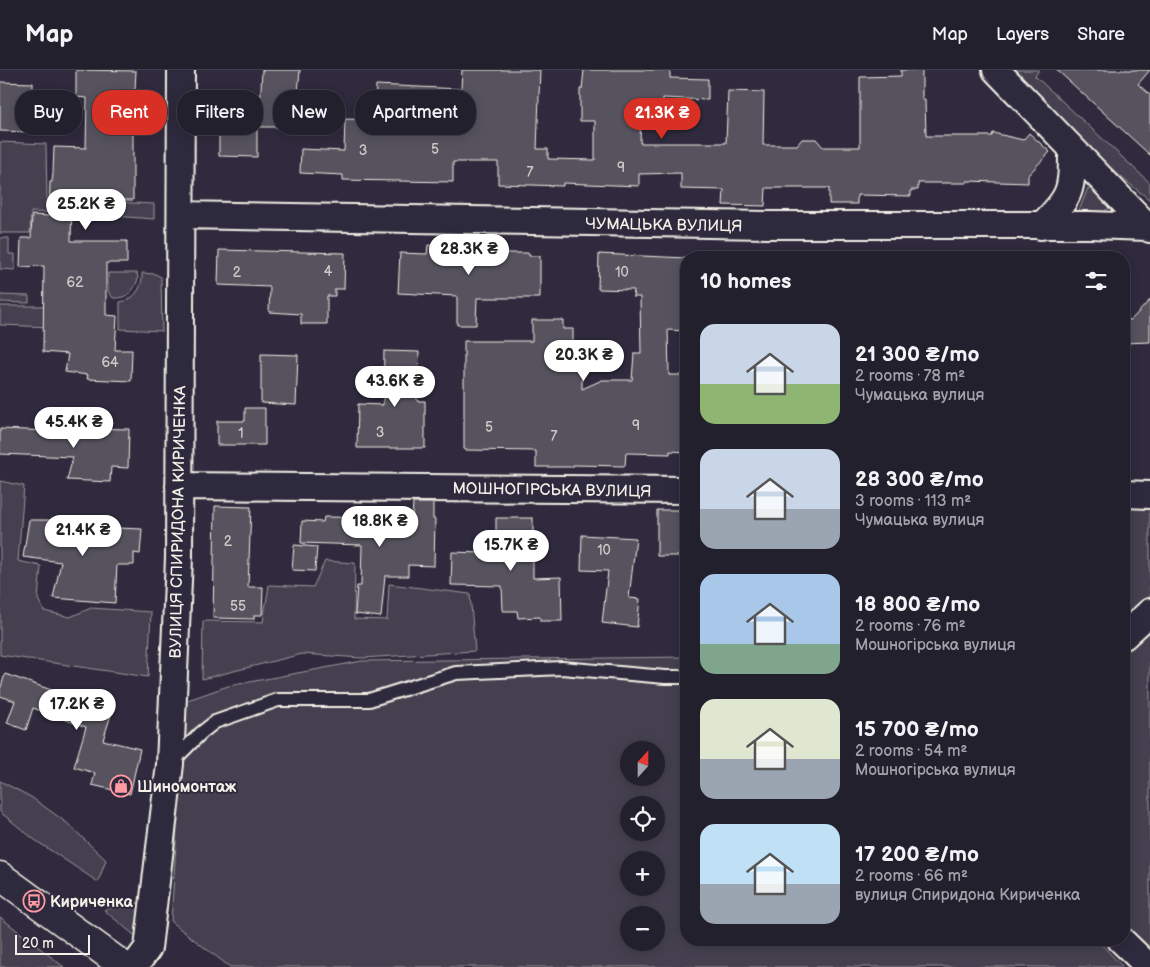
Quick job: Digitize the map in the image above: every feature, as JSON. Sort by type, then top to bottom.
[{"type":"main road","points":[[0,876],[126,967]]},
{"type":"street","name":"ВУЛИЦЯ СПИРИДОНА КИРИЧЕНКА","points":[[134,967],[148,948],[170,764],[179,567],[181,70]]},
{"type":"street","points":[[996,70],[1149,228]]},
{"type":"street","points":[[1041,226],[1060,207],[1071,187],[1072,149]]},
{"type":"street","name":"ЧУМАЦЬКА ВУЛИЦЯ","points":[[181,215],[768,226],[1090,225],[1149,228]]},
{"type":"street","name":"МОШНОГІРСЬКА ВУЛИЦЯ","points":[[178,486],[680,490]]},
{"type":"street","points":[[1130,494],[1150,494]]},
{"type":"street","points":[[1130,630],[1150,612]]},
{"type":"street","points":[[1126,946],[1149,967]]},
{"type":"lane","points":[[170,764],[201,733],[215,722],[278,700],[369,700],[456,673],[562,668],[680,677]]},
{"type":"shaded area","points":[[1009,70],[1039,70],[1035,76],[1150,183],[1150,200],[1122,178]]},
{"type":"shaded area","points":[[0,142],[46,144],[47,199],[154,204],[154,219],[31,212],[30,233],[0,233]]},
{"type":"shaded area","points":[[1088,188],[1096,192],[1109,208],[1101,214],[1076,218]]},
{"type":"shaded area","points":[[0,238],[9,238],[9,254],[15,254],[15,270],[0,269]]},
{"type":"shaded area","points":[[108,273],[137,273],[138,279],[126,296],[113,298],[108,291]]},
{"type":"shaded area","points":[[142,273],[155,274],[161,277],[162,331],[120,329],[120,302],[134,296],[141,283]]},
{"type":"shaded area","points":[[0,295],[29,296],[29,303],[0,302]]},
{"type":"shaded area","points":[[0,306],[99,306],[100,329],[0,325]]},
{"type":"shaded area","points":[[0,481],[24,486],[18,561],[41,566],[38,599],[44,611],[70,617],[91,608],[151,612],[148,677],[0,655]]},
{"type":"shaded area","points":[[1130,504],[1150,505],[1150,603],[1130,621]]},
{"type":"shaded area","points":[[325,561],[355,563],[354,619],[387,620],[389,584],[470,594],[475,651],[362,658],[302,654],[202,679],[203,621],[263,622],[269,585],[313,587]]},
{"type":"shaded area","points":[[1150,623],[1150,949],[1130,933],[1130,642]]},
{"type":"shaded area","points":[[680,657],[680,946],[1103,946],[1123,967],[230,967],[171,922],[185,701],[228,686],[362,661]]},
{"type":"shaded area","points":[[0,781],[31,797],[67,823],[106,860],[98,882],[35,840],[0,812]]},
{"type":"shaded area","points":[[148,898],[142,938],[134,935],[104,910],[131,906]]},
{"type":"shaded area","points":[[0,917],[64,967],[0,967]]},
{"type":"building","points":[[76,70],[136,71],[135,90],[92,90],[92,135],[133,135],[133,200],[72,200],[71,241],[127,241],[127,263],[106,263],[106,315],[117,316],[115,350],[132,350],[131,381],[87,379],[88,375],[65,372],[68,354],[43,352],[44,266],[20,267],[21,238],[31,238],[32,215],[49,216],[54,147],[86,148],[87,98],[82,98],[82,90],[76,90]]},
{"type":"building","points":[[262,70],[300,70],[298,90],[273,90],[273,127],[263,127],[263,90],[261,90]]},
{"type":"building","points":[[462,70],[540,70],[537,149],[548,149],[548,159],[595,160],[595,121],[580,121],[580,89],[582,89],[584,70],[670,70],[670,78],[708,79],[708,100],[663,98],[663,105],[641,105],[640,143],[726,143],[728,91],[764,92],[763,145],[797,145],[802,139],[816,139],[823,147],[860,147],[860,77],[901,76],[901,70],[922,70],[922,99],[925,99],[926,136],[992,136],[993,133],[1023,140],[1029,133],[1050,152],[1028,175],[1028,183],[967,181],[967,183],[918,183],[918,190],[911,190],[911,196],[857,195],[857,204],[829,204],[829,188],[766,188],[765,206],[723,205],[724,190],[681,189],[681,173],[639,174],[639,186],[563,183],[563,186],[498,184],[498,162],[453,162],[453,182],[343,180],[343,175],[300,173],[301,149],[344,151],[345,119],[355,119],[355,135],[476,135],[476,90],[376,90],[376,85],[461,89]]},
{"type":"building","points":[[1057,70],[1150,70],[1138,84],[1150,95],[1150,155]]},
{"type":"building","points":[[0,82],[33,83],[33,90],[15,90],[15,131],[0,131]]},
{"type":"building","points":[[219,135],[257,135],[257,157],[219,156]]},
{"type":"building","points":[[451,238],[475,238],[474,253],[529,253],[529,256],[540,256],[540,298],[477,298],[476,325],[457,325],[457,296],[398,293],[400,253],[427,254],[428,245],[450,247]]},
{"type":"building","points":[[219,250],[345,253],[344,289],[335,289],[335,296],[327,296],[327,324],[301,324],[301,314],[269,312],[270,287],[218,285]]},
{"type":"building","points":[[599,254],[680,258],[680,331],[668,330],[669,375],[680,375],[680,452],[670,451],[670,454],[626,453],[625,466],[573,465],[573,467],[536,467],[536,451],[464,450],[464,341],[532,341],[532,320],[563,320],[563,329],[573,329],[573,354],[582,354],[582,389],[602,380],[632,380],[634,353],[641,353],[640,297],[633,297],[634,290],[598,289]]},
{"type":"building","points":[[1150,300],[1150,342],[1130,343],[1131,320]]},
{"type":"building","points":[[384,351],[419,352],[417,401],[425,401],[425,448],[357,448],[358,404],[383,405]]},
{"type":"building","points":[[261,354],[298,355],[296,405],[261,403]]},
{"type":"building","points":[[245,408],[265,408],[265,445],[217,445],[217,421],[245,421]]},
{"type":"building","points":[[77,428],[129,429],[128,468],[111,467],[110,482],[67,480],[73,457],[0,454],[0,429],[77,432]]},
{"type":"building","points":[[413,503],[433,503],[433,519],[435,519],[434,566],[408,565],[408,576],[385,576],[381,617],[355,614],[357,586],[361,586],[362,545],[301,543],[302,521],[323,522],[324,517],[412,518]]},
{"type":"building","points":[[215,506],[251,507],[248,587],[263,587],[262,615],[254,615],[254,619],[213,618]]},
{"type":"building","points":[[657,510],[680,510],[680,556],[657,556]]},
{"type":"building","points":[[496,518],[533,518],[533,578],[561,577],[562,621],[540,621],[540,617],[518,618],[517,611],[503,611],[502,586],[451,585],[452,552],[484,553],[484,537],[496,537]]},
{"type":"building","points":[[29,520],[48,520],[70,524],[69,526],[142,529],[140,554],[134,553],[134,565],[117,565],[115,603],[53,598],[61,562],[23,557]]},
{"type":"building","points":[[582,535],[636,538],[629,598],[640,599],[637,627],[602,623],[608,571],[581,570]]},
{"type":"building","points":[[294,545],[317,547],[315,571],[292,570]]},
{"type":"building","points":[[5,674],[66,695],[68,691],[102,703],[99,711],[111,715],[103,740],[140,749],[130,794],[92,785],[95,773],[74,767],[86,727],[33,708],[26,730],[7,723],[15,701],[0,696]]},
{"type":"place","name":"Шиномонтаж","points":[[121,786]]},
{"type":"place","name":"Кириченка","points":[[34,901]]}]
